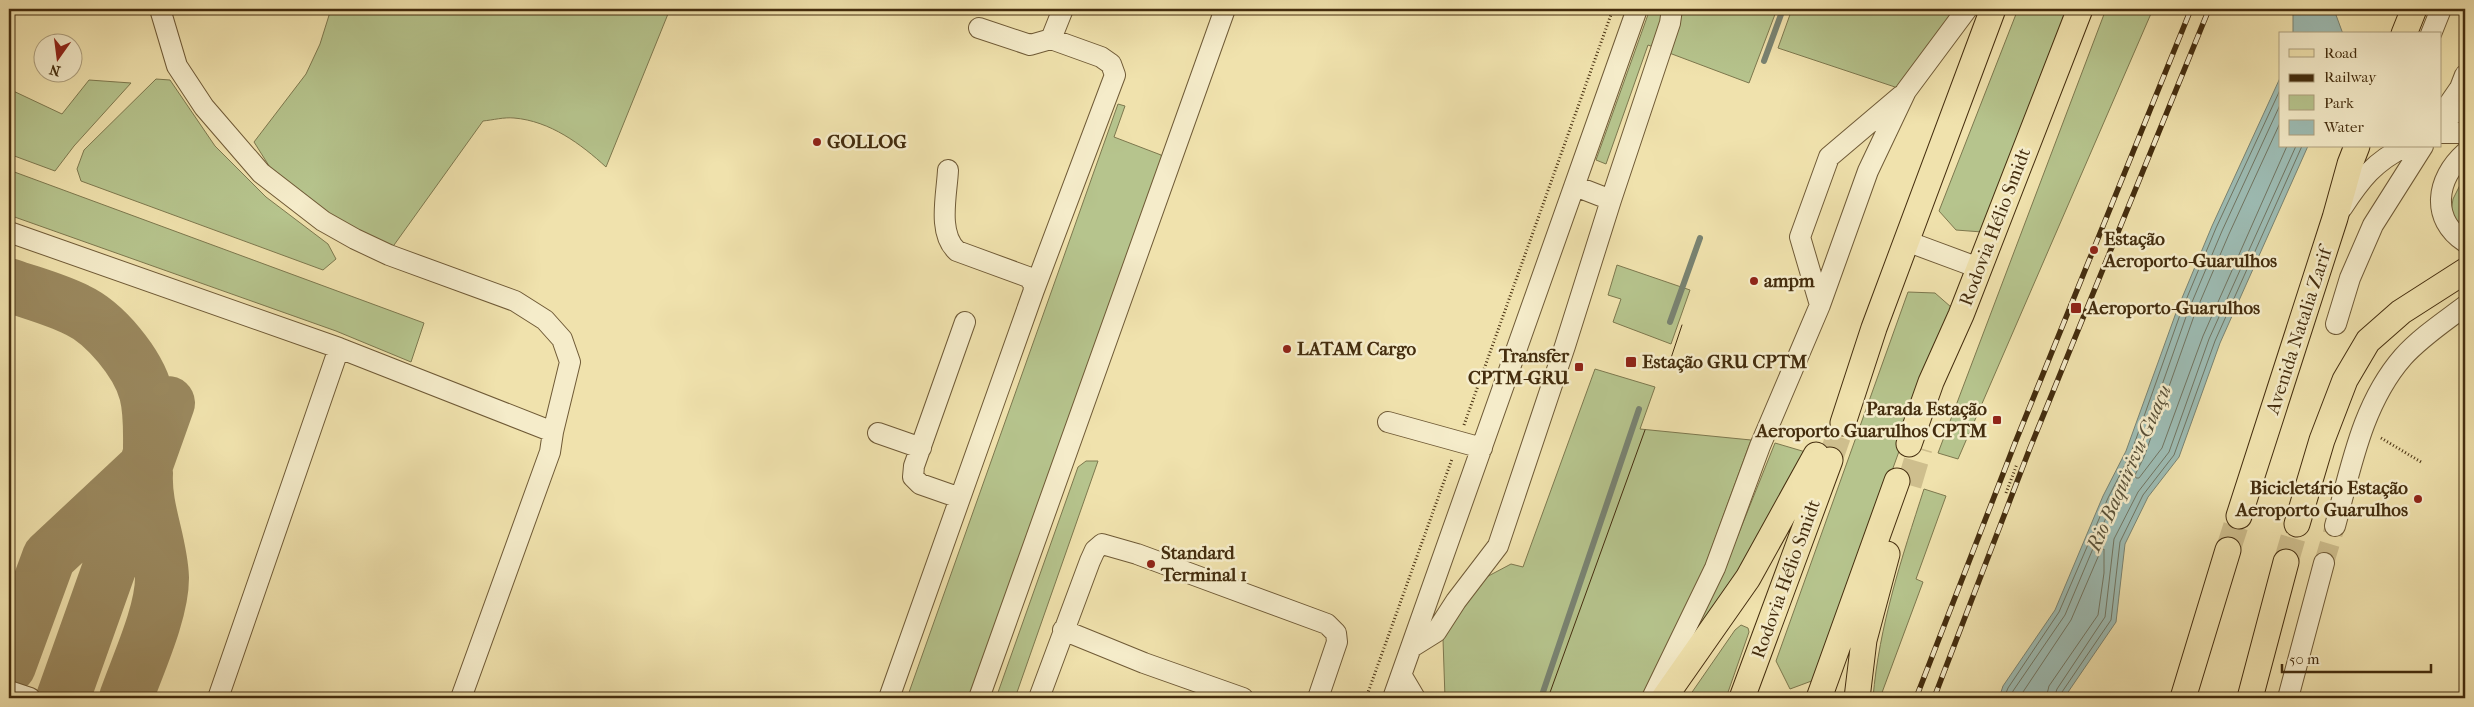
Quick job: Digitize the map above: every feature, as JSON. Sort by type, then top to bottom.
[{"type":"main road","points":[[1836,421],[1850,366],[1874,328],[1993,9]]},
{"type":"main road","name":"Rodovia Hélio Smidt","points":[[1915,446],[1931,382],[1961,314],[2080,9]]},
{"type":"main road","points":[[2405,32],[2414,9]]},
{"type":"main road","name":"Avenida Natalia Zarif","points":[[2239,516],[2356,148]]},
{"type":"main road","points":[[2297,524],[2322,440],[2345,380],[2368,340],[2401,312],[2465,271]]},
{"type":"main road","name":"Rodovia Hélio Smidt","points":[[1664,698],[1748,578],[1823,458],[1742,698]]},
{"type":"main road","points":[[1819,698],[1903,483],[1864,640],[1857,698]]},
{"type":"main road","points":[[2183,698],[2228,550]]},
{"type":"main road","points":[[2250,698],[2286,562]]},
{"type":"street","points":[[160,9],[177,66],[204,107],[261,173],[323,221],[355,239],[389,255],[515,301],[545,320],[562,339],[570,362],[550,452],[462,698]]},
{"type":"street","points":[[1052,39],[1063,9]]},
{"type":"street","points":[[980,698],[1225,9]]},
{"type":"street","points":[[1393,698],[1637,9]]},
{"type":"street","points":[[1412,647],[1436,632],[1456,601],[1498,546],[1670,23],[1672,9]]},
{"type":"street","points":[[1652,698],[1715,568],[1760,446],[1820,305],[1868,171],[1906,91],[1967,9]]},
{"type":"street","points":[[2432,32],[2441,9]]},
{"type":"street","points":[[890,698],[1034,290],[1115,75],[1111,64],[1100,57],[1052,39],[1030,45],[979,28]]},
{"type":"street","points":[[2442,115],[2463,82]]},
{"type":"street","points":[[1820,305],[1800,237],[1829,157],[1906,91]]},
{"type":"street","points":[[2442,117],[2465,110]]},
{"type":"street","points":[[2442,134],[2465,133]]},
{"type":"street","points":[[2335,218],[2363,177],[2374,165],[2403,148]]},
{"type":"street","points":[[2336,324],[2350,278],[2373,225],[2422,148]]},
{"type":"street","points":[[2464,154],[2444,184],[2440,199],[2442,214],[2448,228],[2465,242]]},
{"type":"street","points":[[948,170],[945,228],[951,246],[957,251],[1028,277],[1033,283],[1034,290]]},
{"type":"street","points":[[1575,186],[1611,200]]},
{"type":"street","points":[[9,232],[339,348],[553,432]]},
{"type":"street","points":[[1906,241],[1979,268]]},
{"type":"street","points":[[2335,526],[2363,427],[2382,387],[2403,357],[2435,328],[2465,306]]},
{"type":"street","points":[[960,498],[920,484],[913,477],[914,466],[964,322]]},
{"type":"street","points":[[218,698],[339,348]]},
{"type":"street","points":[[1388,422],[1482,448]]},
{"type":"street","points":[[878,433],[921,448]]},
{"type":"street","points":[[1039,698],[1062,630],[1098,547],[1105,545],[1137,554],[1327,624],[1336,633],[1336,648],[1318,698]]},
{"type":"street","points":[[2288,698],[2324,563]]},
{"type":"street","points":[[1062,630],[1144,663],[1243,698]]},
{"type":"street","points":[[1402,676],[1415,698]]},
{"type":"street","points":[[9,691],[30,698]]},
{"type":"path","points":[[1366,698],[1613,9]]},
{"type":"path","points":[[2363,427],[2421,462]]},
{"type":"path","points":[[2006,493],[2017,464]]},
{"type":"green space","points":[[331,9],[670,9],[606,167],[575,142],[540,124],[510,118],[483,121],[389,252],[319,212],[271,169],[254,142],[306,74],[320,44]]},
{"type":"green space","points":[[1650,9],[1777,9],[1749,83],[1648,45],[1606,164],[1596,160]]},
{"type":"green space","points":[[1792,9],[1956,9],[1898,88],[1778,48]]},
{"type":"green space","points":[[2018,9],[2068,9],[1982,232],[1956,230],[1939,211]]},
{"type":"green space","points":[[2106,9],[2153,9],[1958,459],[1938,453]]},
{"type":"green space","points":[[156,79],[170,80],[215,146],[266,197],[328,244],[336,259],[323,270],[81,181],[77,169],[84,150]]},
{"type":"green space","points":[[89,80],[131,83],[74,146],[55,171],[9,154],[9,89],[62,114]]},
{"type":"green space","points":[[1118,104],[1125,106],[1114,137],[1161,155],[1166,167],[973,698],[907,698]]},
{"type":"green space","points":[[9,170],[424,323],[411,362],[336,331],[9,215]]},
{"type":"green space","points":[[2465,175],[2465,236],[2451,212],[2453,199]]},
{"type":"green space","points":[[1617,265],[1690,290],[1671,344],[1613,322],[1621,299],[1608,295]]},
{"type":"green space","points":[[1908,292],[1935,293],[1951,307],[1817,679],[1790,689],[1776,661]]},
{"type":"green space","points":[[1595,369],[1655,387],[1640,429],[1751,440],[1705,566],[1643,698],[1445,698],[1442,610],[1445,599],[1511,564],[1523,567]]},
{"type":"green space","points":[[1775,443],[1809,453],[1750,563],[1683,655],[1722,575]]},
{"type":"green space","points":[[1086,461],[1098,461],[1015,698],[996,698],[1078,467]]},
{"type":"green space","points":[[1924,489],[1946,496],[1916,579],[1923,582],[1880,698],[1873,698],[1880,645],[1892,592]]},
{"type":"green space","points":[[1741,625],[1748,628],[1749,632],[1726,698],[1688,698],[1735,630]]},
{"type":"water","points":[[2293,9],[2337,9],[2336,15],[2342,32],[2293,32]]},
{"type":"water","name":"Rio Baquirivu-Guaçu","points":[[2279,80],[2279,148],[2307,148],[2220,343],[2179,457],[2148,497],[2125,544],[2116,622],[2064,698],[1999,698],[2003,686],[2055,610],[2103,496],[2126,451],[2177,310],[2212,226]]},
{"type":"waterway","points":[[1764,61],[1783,9]]},
{"type":"waterway","points":[[1670,322],[1700,238]]},
{"type":"waterway","points":[[1541,698],[1639,409]]},
{"type":"taxiway","points":[[9,285],[52,299],[77,310],[98,324],[119,345],[136,369],[146,393],[150,428],[150,450]]},
{"type":"taxiway","points":[[63,698],[168,403]]},
{"type":"taxiway","points":[[9,666],[49,557],[141,471]]},
{"type":"taxiway","points":[[126,698],[154,622],[161,592],[161,565],[150,513],[146,473]]},
{"type":"tunnel","points":[[1830,460],[1843,423]]},
{"type":"tunnel","points":[[1909,485],[1920,448]]},
{"type":"tunnel","points":[[2228,550],[2239,516]]},
{"type":"tunnel","points":[[2286,562],[2297,524]]},
{"type":"tunnel","points":[[2324,563],[2335,526]]},
{"type":"tram line","points":[[1671,358],[1682,325]]},
{"type":"tram line","points":[[1548,698],[1645,430]]},
{"type":"railway","points":[[1916,698],[2015,443],[2191,9]]},
{"type":"railway","points":[[1934,698],[2030,448],[2209,9]]},
{"type":"place","name":"GOLLOG","points":[[817,142]]},
{"type":"place","name":"Estação Aeroporto-Guarulhos","points":[[2094,250]]},
{"type":"place","name":"ampm","points":[[1754,281]]},
{"type":"place","name":"Aeroporto-Guarulhos","points":[[2076,308]]},
{"type":"place","name":"LATAM Cargo","points":[[1287,349]]},
{"type":"place","name":"Estação GRU CPTM","points":[[1631,362]]},
{"type":"place","name":"Transfer CPTM-GRU","points":[[1579,367]]},
{"type":"place","name":"Parada Estação Aeroporto Guarulhos CPTM","points":[[1997,420]]},
{"type":"place","name":"Bicicletário Estação Aeroporto Guarulhos","points":[[2418,499]]},
{"type":"place","name":"Standard Terminal 1","points":[[1151,564]]}]
